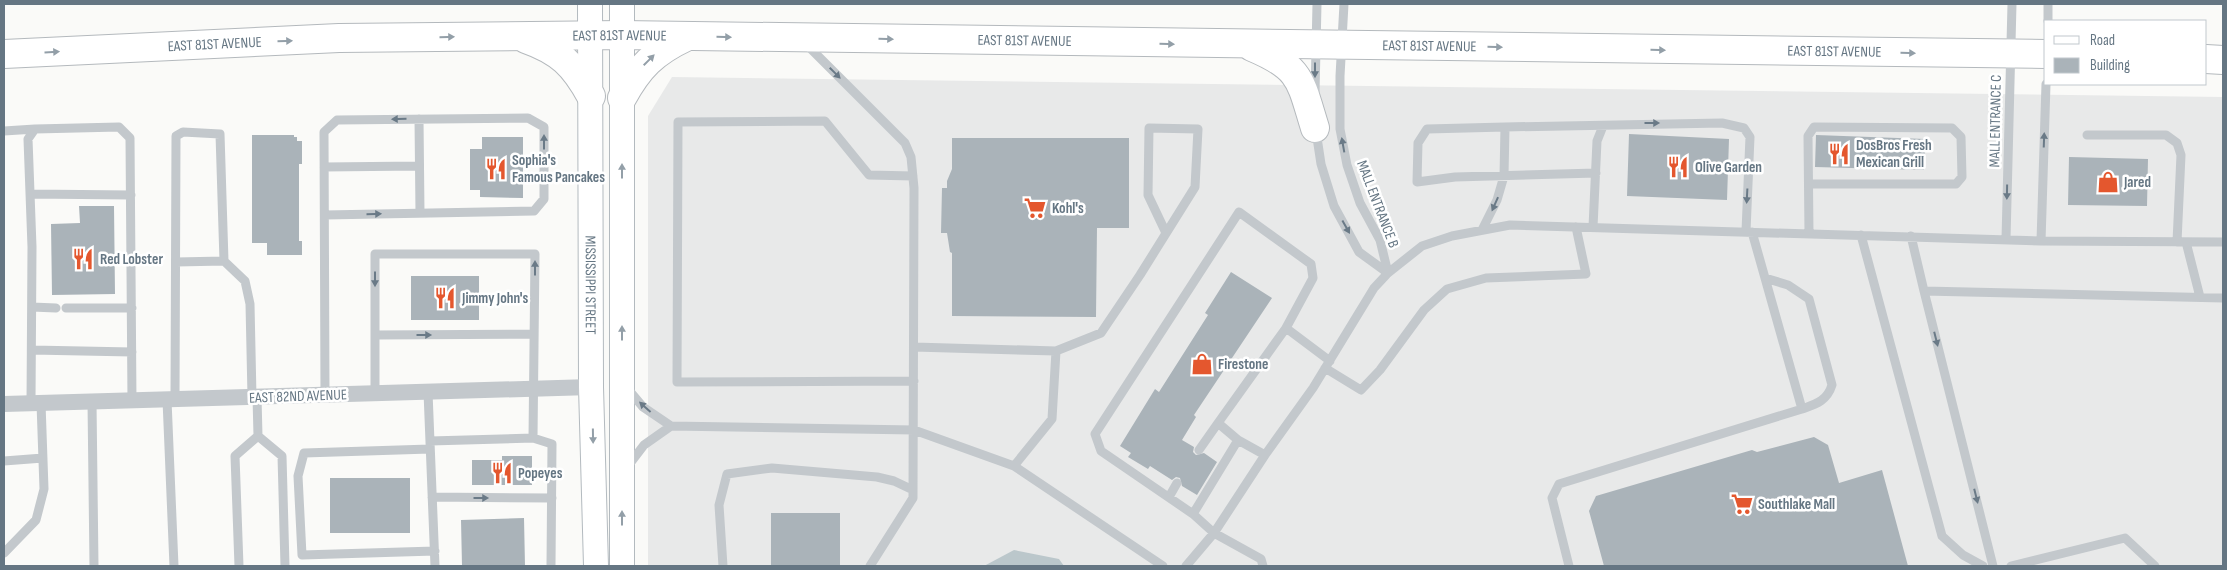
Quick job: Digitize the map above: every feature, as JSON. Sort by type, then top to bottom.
[{"type":"highway","name":"EAST 81ST AVENUE","points":[[4,54],[339,38],[622,35],[1246,45],[2044,54]]},
{"type":"highway","points":[[518,36],[547,46],[566,60],[578,74],[590,96]]},
{"type":"highway","points":[[622,98],[634,77],[652,57],[664,47],[688,36]]},
{"type":"highway","points":[[1246,45],[1276,57],[1300,80],[1315,128]]},
{"type":"highway","points":[[2207,59],[2223,60]]},
{"type":"street","name":"MISSISSIPPI STREET","points":[[590,4],[591,387],[596,566]]},
{"type":"street","name":"MISSISSIPPI STREET","points":[[622,4],[622,566]]},
{"type":"street","name":"EAST 82ND AVENUE","points":[[4,404],[591,387]]},
{"type":"lane","name":"MALL ENTRANCE B","points":[[1317,4],[1315,128],[1321,164],[1334,206],[1359,252],[1388,273]]},
{"type":"lane","name":"MALL ENTRANCE B","points":[[1344,4],[1340,129],[1347,165],[1360,203],[1380,240],[1388,273]]},
{"type":"lane","name":"MALL ENTRANCE C","points":[[2006,239],[2012,4]]},
{"type":"lane","points":[[2048,4],[2048,20]]},
{"type":"lane","points":[[800,38],[904,143],[911,157],[913,176],[913,498],[870,566]]},
{"type":"lane","points":[[2041,241],[2046,85]]},
{"type":"lane","points":[[325,215],[534,211],[544,199],[544,127],[528,118],[337,120],[324,132],[326,395]]},
{"type":"lane","points":[[419,119],[420,213]]},
{"type":"lane","points":[[913,176],[869,176],[825,121],[678,122],[676,382],[914,381]]},
{"type":"lane","points":[[1596,174],[1455,177],[1417,182],[1418,143],[1427,129],[1505,126],[1603,126],[1621,123],[1722,123],[1744,128],[1750,137],[1749,232],[1765,278],[1802,409]]},
{"type":"lane","points":[[1482,230],[1497,200],[1504,176],[1505,126]]},
{"type":"lane","points":[[1593,227],[1597,140],[1603,126]]},
{"type":"lane","points":[[4,130],[119,127],[130,138],[132,400]]},
{"type":"lane","points":[[1809,184],[1956,184],[1962,177],[1961,137],[1952,128],[1814,127],[1808,136],[1809,234]]},
{"type":"lane","points":[[914,347],[1056,351],[1101,333],[1196,187],[1198,130],[1149,128],[1148,195],[1166,233]]},
{"type":"lane","points":[[4,553],[36,520],[44,489],[43,458],[32,350],[28,139],[35,130]]},
{"type":"lane","points":[[174,566],[171,400],[176,262],[176,136],[182,132],[220,134],[224,261],[245,281],[250,304],[254,397],[258,436],[282,456],[285,566]]},
{"type":"lane","points":[[2087,135],[2166,135],[2177,142],[2181,154],[2181,242],[2200,297]]},
{"type":"lane","points":[[324,167],[419,166]]},
{"type":"lane","points":[[30,194],[131,195]]},
{"type":"lane","points":[[1198,450],[1286,328],[1313,278],[1311,264],[1239,212],[1095,434],[1101,451],[1193,514],[1214,533],[1261,559],[1263,566]]},
{"type":"lane","points":[[1186,566],[1214,533],[1265,455],[1328,365],[1374,288],[1388,273],[1422,246],[1452,236],[1510,225],[2041,241],[2223,242]]},
{"type":"lane","points":[[1286,328],[1328,365],[1361,390],[1380,370],[1424,310],[1447,289],[1486,278],[1586,274],[1576,227]]},
{"type":"lane","points":[[1861,235],[1942,536],[1963,555],[1983,566]]},
{"type":"lane","points":[[1911,236],[1993,566]]},
{"type":"lane","points":[[376,394],[376,254],[535,254],[533,438]]},
{"type":"lane","points":[[176,262],[224,261]]},
{"type":"lane","points":[[1569,566],[1552,498],[1558,484],[1802,409],[1822,402],[1829,395],[1832,385],[1809,299],[1788,284],[1765,278]]},
{"type":"lane","points":[[1924,291],[2223,298]]},
{"type":"lane","points":[[32,307],[56,308]]},
{"type":"lane","points":[[66,308],[132,308]]},
{"type":"lane","points":[[376,335],[534,334]]},
{"type":"lane","points":[[32,350],[132,352]]},
{"type":"lane","points":[[1014,466],[1052,419],[1056,351]]},
{"type":"lane","points":[[622,382],[643,407],[671,426],[914,430],[1014,466],[1163,566]]},
{"type":"lane","points":[[428,392],[435,566]]},
{"type":"lane","points":[[92,402],[94,566]]},
{"type":"lane","points":[[1218,423],[1238,440],[1265,455]]},
{"type":"lane","points":[[622,473],[644,445],[671,426]]},
{"type":"lane","points":[[239,566],[235,456],[258,436]]},
{"type":"lane","points":[[435,551],[302,555],[298,476],[304,453],[533,438],[552,444],[551,566]]},
{"type":"lane","points":[[1193,514],[1238,440]]},
{"type":"lane","points":[[4,461],[43,458]]},
{"type":"lane","points":[[722,566],[719,505],[727,474],[772,468],[877,477],[894,481],[913,490]]},
{"type":"lane","points":[[1169,497],[1178,483]]},
{"type":"lane","points":[[432,497],[552,498]]},
{"type":"lane","points":[[2011,566],[2125,538],[2154,566]]},
{"type":"shaded area","points":[[672,77],[2223,97],[2223,566],[648,566],[648,116]]},
{"type":"shaded area","points":[[1014,550],[1059,559],[1064,566],[984,566]]},
{"type":"building","name":"Olive Garden","points":[[1629,134],[1729,139],[1727,200],[1627,196]]},
{"type":"building","points":[[252,135],[294,135],[294,137],[297,137],[297,141],[302,141],[302,164],[299,164],[299,241],[302,241],[302,255],[267,255],[267,243],[252,243]]},
{"type":"building","points":[[1816,135],[1925,139],[1924,170],[1815,167]]},
{"type":"building","name":"Sophia's Famous Pancakes","points":[[482,137],[523,137],[523,198],[480,197],[480,190],[470,190],[470,149],[482,149]]},
{"type":"building","name":"Kohl's","points":[[952,138],[1129,138],[1129,228],[1097,228],[1096,317],[952,316],[952,253],[950,252],[947,233],[941,233],[942,188],[947,188],[947,181],[952,169]]},
{"type":"building","name":"Jared","points":[[2069,157],[2148,159],[2147,206],[2068,205]]},
{"type":"building","name":"Red Lobster","points":[[79,206],[114,206],[115,294],[52,295],[51,224],[80,223]]},
{"type":"building","name":"Firestone","points":[[1231,272],[1272,298],[1194,415],[1196,417],[1182,440],[1194,447],[1193,452],[1196,455],[1204,453],[1217,462],[1197,495],[1182,486],[1180,478],[1176,477],[1172,480],[1150,466],[1148,469],[1128,457],[1131,453],[1120,446],[1155,389],[1159,392],[1208,315],[1205,313]]},
{"type":"building","name":"Jimmy John's","points":[[411,276],[479,276],[479,320],[411,320]]},
{"type":"building","name":"Southlake Mall","points":[[1814,437],[1828,445],[1839,483],[1882,470],[1908,566],[1604,566],[1589,511],[1596,496],[1752,450],[1757,452]]},
{"type":"building","name":"Popeyes","points":[[502,456],[532,456],[532,485],[472,485],[472,460],[502,460]]},
{"type":"building","points":[[330,478],[410,478],[410,533],[330,533]]},
{"type":"building","points":[[771,513],[840,513],[840,566],[771,566]]},
{"type":"building","points":[[524,518],[525,566],[462,566],[461,520]]},
{"type":"place","name":"DosBros Fresh Mexican Grill","points":[[1839,154]]},
{"type":"place","name":"Olive Garden","points":[[1678,167]]},
{"type":"place","name":"Sophia's Famous Pancakes","points":[[496,169]]},
{"type":"place","name":"Jared","points":[[2108,182]]},
{"type":"place","name":"Kohl's","points":[[1035,208]]},
{"type":"place","name":"Red Lobster","points":[[83,259]]},
{"type":"place","name":"Jimmy John's","points":[[445,298]]},
{"type":"place","name":"Firestone","points":[[1202,364]]},
{"type":"place","name":"Popeyes","points":[[502,473]]},
{"type":"place","name":"Southlake Mall","points":[[1742,504]]}]
